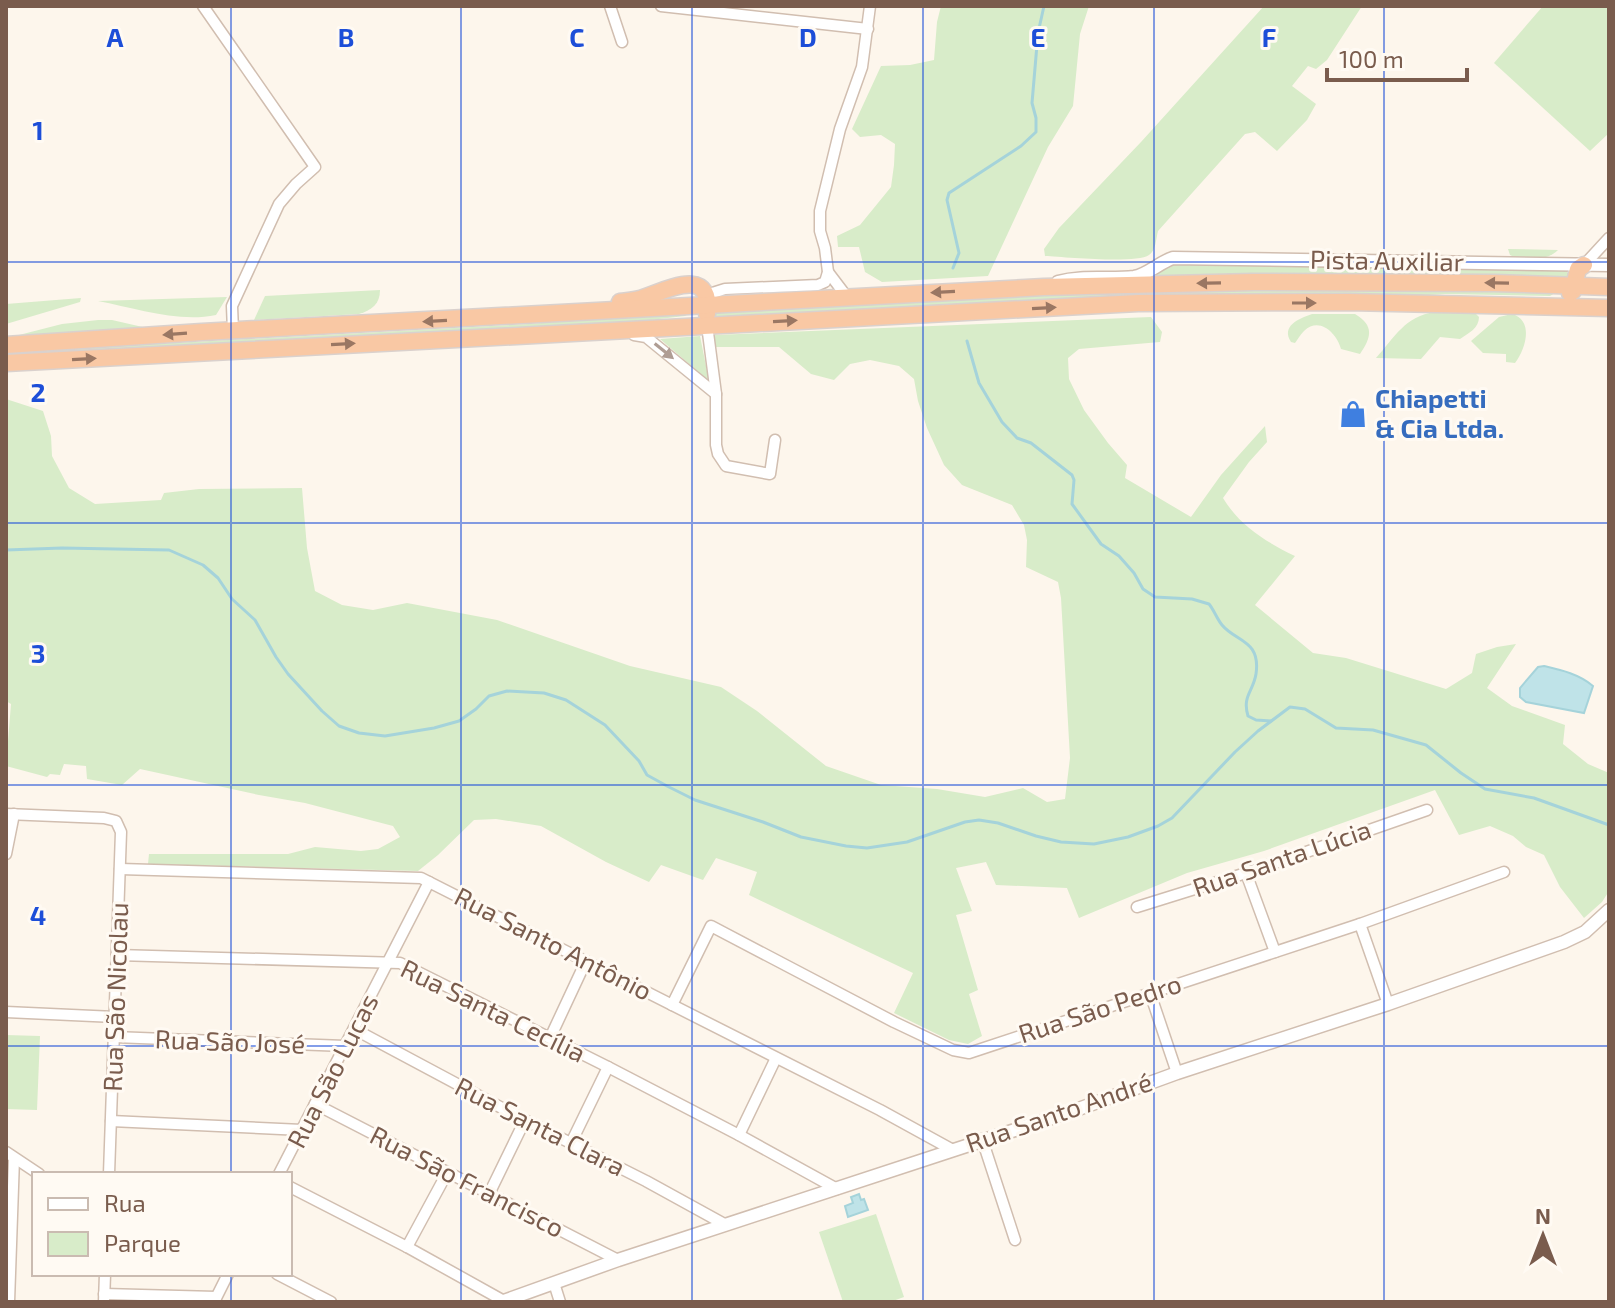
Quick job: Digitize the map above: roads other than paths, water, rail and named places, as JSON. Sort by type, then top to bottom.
[{"type":"highway","points":[[707,309],[847,297],[1044,287],[1253,282],[1494,283],[1575,273],[1609,287]]},
{"type":"highway","points":[[707,309],[1414,303],[1560,298],[1573,291],[1575,273]]},
{"type":"highway","points":[[6,345],[479,318],[635,300],[691,284],[698,285],[707,309]]},
{"type":"highway","points":[[1414,303],[1609,308]]},
{"type":"highway","points":[[6,363],[602,330],[702,317],[707,309]]},
{"type":"street","points":[[203,6],[315,167],[279,204],[232,306],[233,331]]},
{"type":"street","points":[[610,6],[622,42]]},
{"type":"street","points":[[661,6],[868,29]]},
{"type":"street","points":[[775,440],[770,474],[726,466],[718,454],[716,394],[707,309],[725,289],[818,285],[825,282],[828,272],[820,231],[820,211],[840,129],[862,67],[870,6]]},
{"type":"street","points":[[1575,273],[1609,238]]},
{"type":"street","name":"Pista Auxiliar","points":[[1044,287],[1072,278],[1137,277],[1173,258],[1575,273],[1609,265]]},
{"type":"street","points":[[828,272],[847,297]]},
{"type":"street","points":[[602,330],[646,337],[716,394]]},
{"type":"street","name":"Rua Santa Lúcia","points":[[1137,907],[1427,810]]},
{"type":"street","points":[[6,854],[10,814]]},
{"type":"street","name":"Rua São Nicolau","points":[[10,814],[104,818],[116,821],[121,832],[109,1172]]},
{"type":"street","name":"Rua Santo Antônio","points":[[120,869],[421,878],[880,1110],[951,1149]]},
{"type":"street","name":"Rua São Pedro","points":[[672,1005],[711,926],[894,1022],[959,1052],[969,1053],[1360,924],[1504,872]]},
{"type":"street","points":[[1246,873],[1275,952]]},
{"type":"street","name":"Rua São Lucas","points":[[280,1172],[429,882]]},
{"type":"street","name":"Rua Santo André","points":[[502,1302],[618,1260],[1073,1111],[1564,942],[1585,932],[1609,910]]},
{"type":"street","points":[[1360,924],[1388,1004]]},
{"type":"street","name":"Rua Santa Cecília","points":[[117,955],[400,963],[608,1067],[837,1189]]},
{"type":"street","points":[[550,1038],[586,961]]},
{"type":"street","points":[[1150,993],[1177,1073]]},
{"type":"street","points":[[6,1012],[115,1017]]},
{"type":"street","name":"Rua Santa Clara","points":[[354,1029],[726,1225]]},
{"type":"street","name":"Rua São José","points":[[114,1037],[345,1046]]},
{"type":"street","points":[[739,1135],[776,1058]]},
{"type":"street","points":[[571,1143],[608,1067]]},
{"type":"street","name":"Rua São Francisco","points":[[315,1104],[618,1260]]},
{"type":"street","points":[[489,1194],[525,1120]]},
{"type":"street","points":[[111,1121],[302,1130]]},
{"type":"street","points":[[982,1139],[1015,1240]]},
{"type":"street","points":[[10,1155],[36,1172]]},
{"type":"street","points":[[9,1302],[10,1155]]},
{"type":"street","points":[[407,1247],[447,1173]]},
{"type":"street","points":[[292,1188],[407,1247],[502,1302]]},
{"type":"street","points":[[105,1276],[104,1298],[215,1299],[227,1276]]},
{"type":"street","points":[[281,1276],[331,1302]]},
{"type":"street","points":[[554,1283],[560,1302]]},
{"type":"water","points":[[1538,667],[1576,675],[1593,686],[1584,713],[1526,702],[1520,697],[1520,688]]},
{"type":"water","points":[[859,1194],[868,1210],[848,1217],[845,1206],[853,1203],[851,1197]]},
{"type":"waterway","points":[[953,268],[959,253],[947,200],[949,193],[1021,146],[1036,132],[1032,103],[1038,33],[1044,6]]},
{"type":"waterway","points":[[967,341],[979,383],[1002,422],[1017,438],[1031,443],[1072,475],[1072,504],[1101,544],[1119,556],[1143,589],[1155,597],[1192,599],[1209,604],[1222,625],[1251,648],[1257,663],[1255,680],[1246,704],[1248,716],[1271,721]]},
{"type":"waterway","points":[[6,550],[169,550],[203,565],[255,620],[288,674],[339,726],[359,733],[385,736],[459,721],[489,696],[507,691],[544,693],[566,700],[605,725],[639,761],[647,775],[667,786],[695,800],[801,837],[846,846],[867,848],[907,842],[979,820],[1061,842],[1094,844],[1128,837],[1172,818],[1235,752],[1290,707],[1305,709],[1336,728],[1373,730],[1426,745],[1485,789],[1534,798],[1609,825]]},
{"type":"place","name":"Chiapetti & Cia Ltda.","points":[[1353,414]]}]
